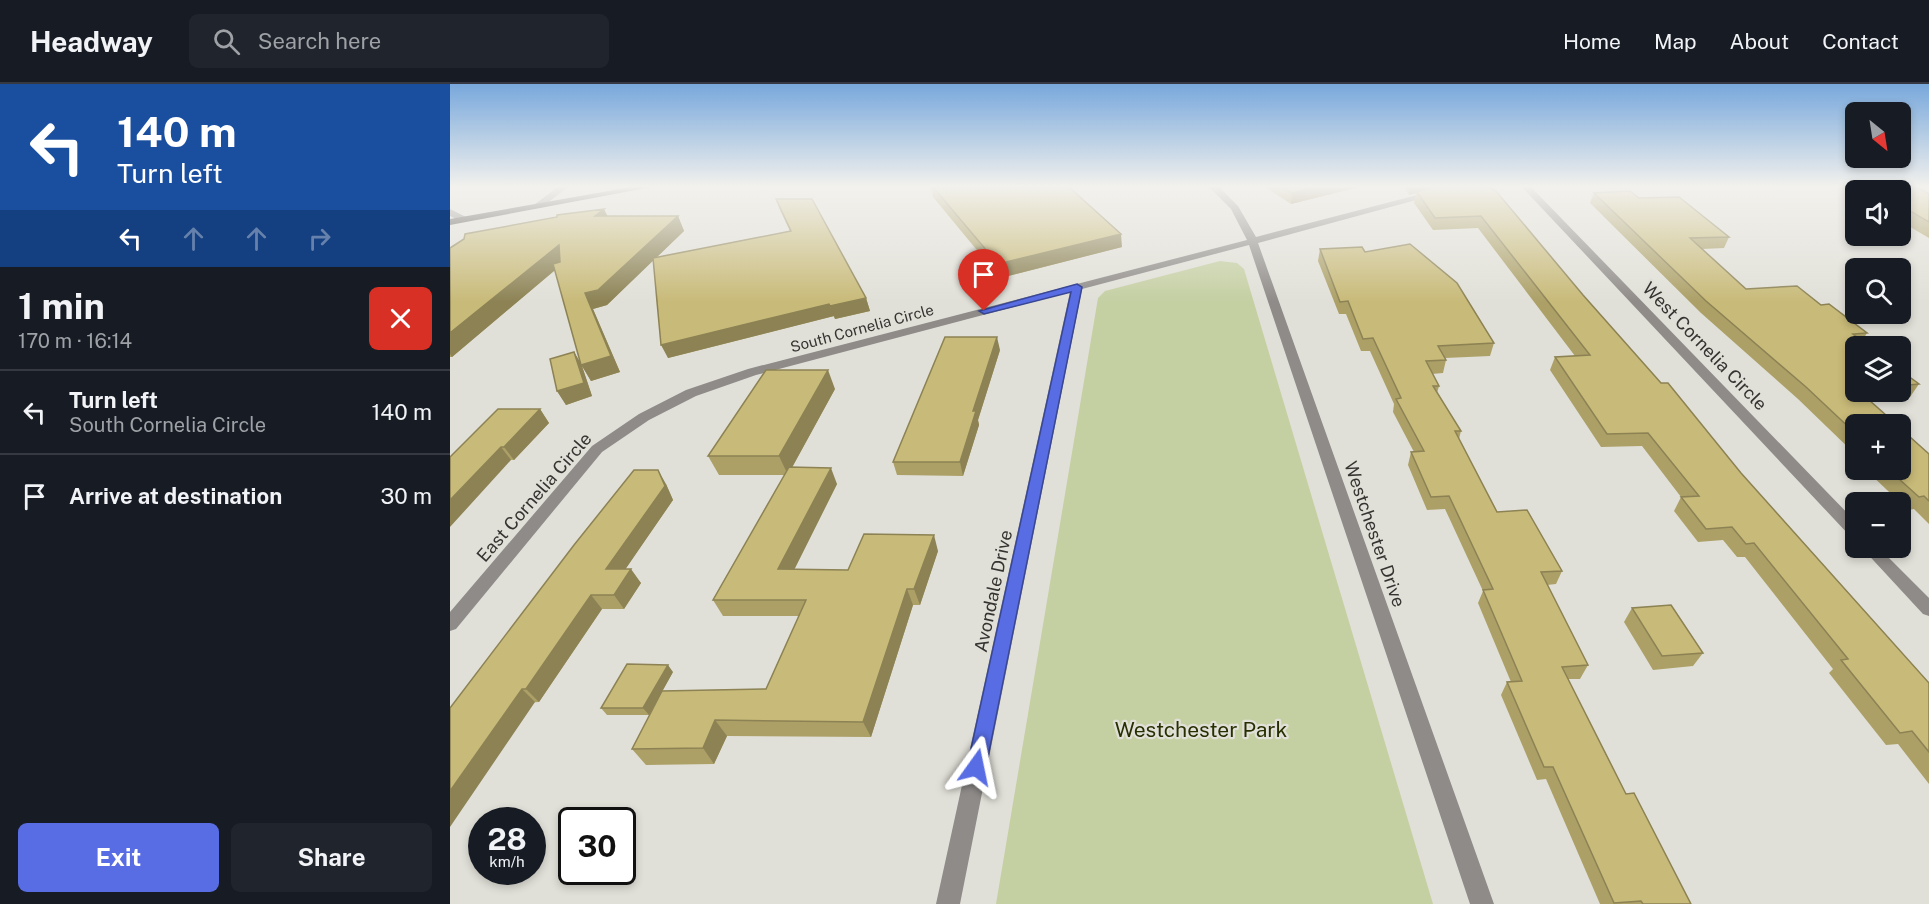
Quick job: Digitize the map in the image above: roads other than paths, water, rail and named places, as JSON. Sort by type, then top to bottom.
[{"type":"street","name":"Westchester Drive","points":[[1244,225],[1253,242],[1482,904]]},
{"type":"street","name":"South Cornelia Circle","points":[[691,393],[752,372],[1316,225]]},
{"type":"street","name":"West Cornelia Circle","points":[[1563,225],[1845,520]]},
{"type":"street","name":"Avondale Drive","points":[[948,904],[1077,287]]},
{"type":"street","name":"East Cornelia Circle","points":[[450,624],[597,449],[644,417],[691,393]]},
{"type":"street","points":[[1880,558],[1929,609]]},
{"type":"park label","name":"Westchester Park","points":[[1201,729]]}]
